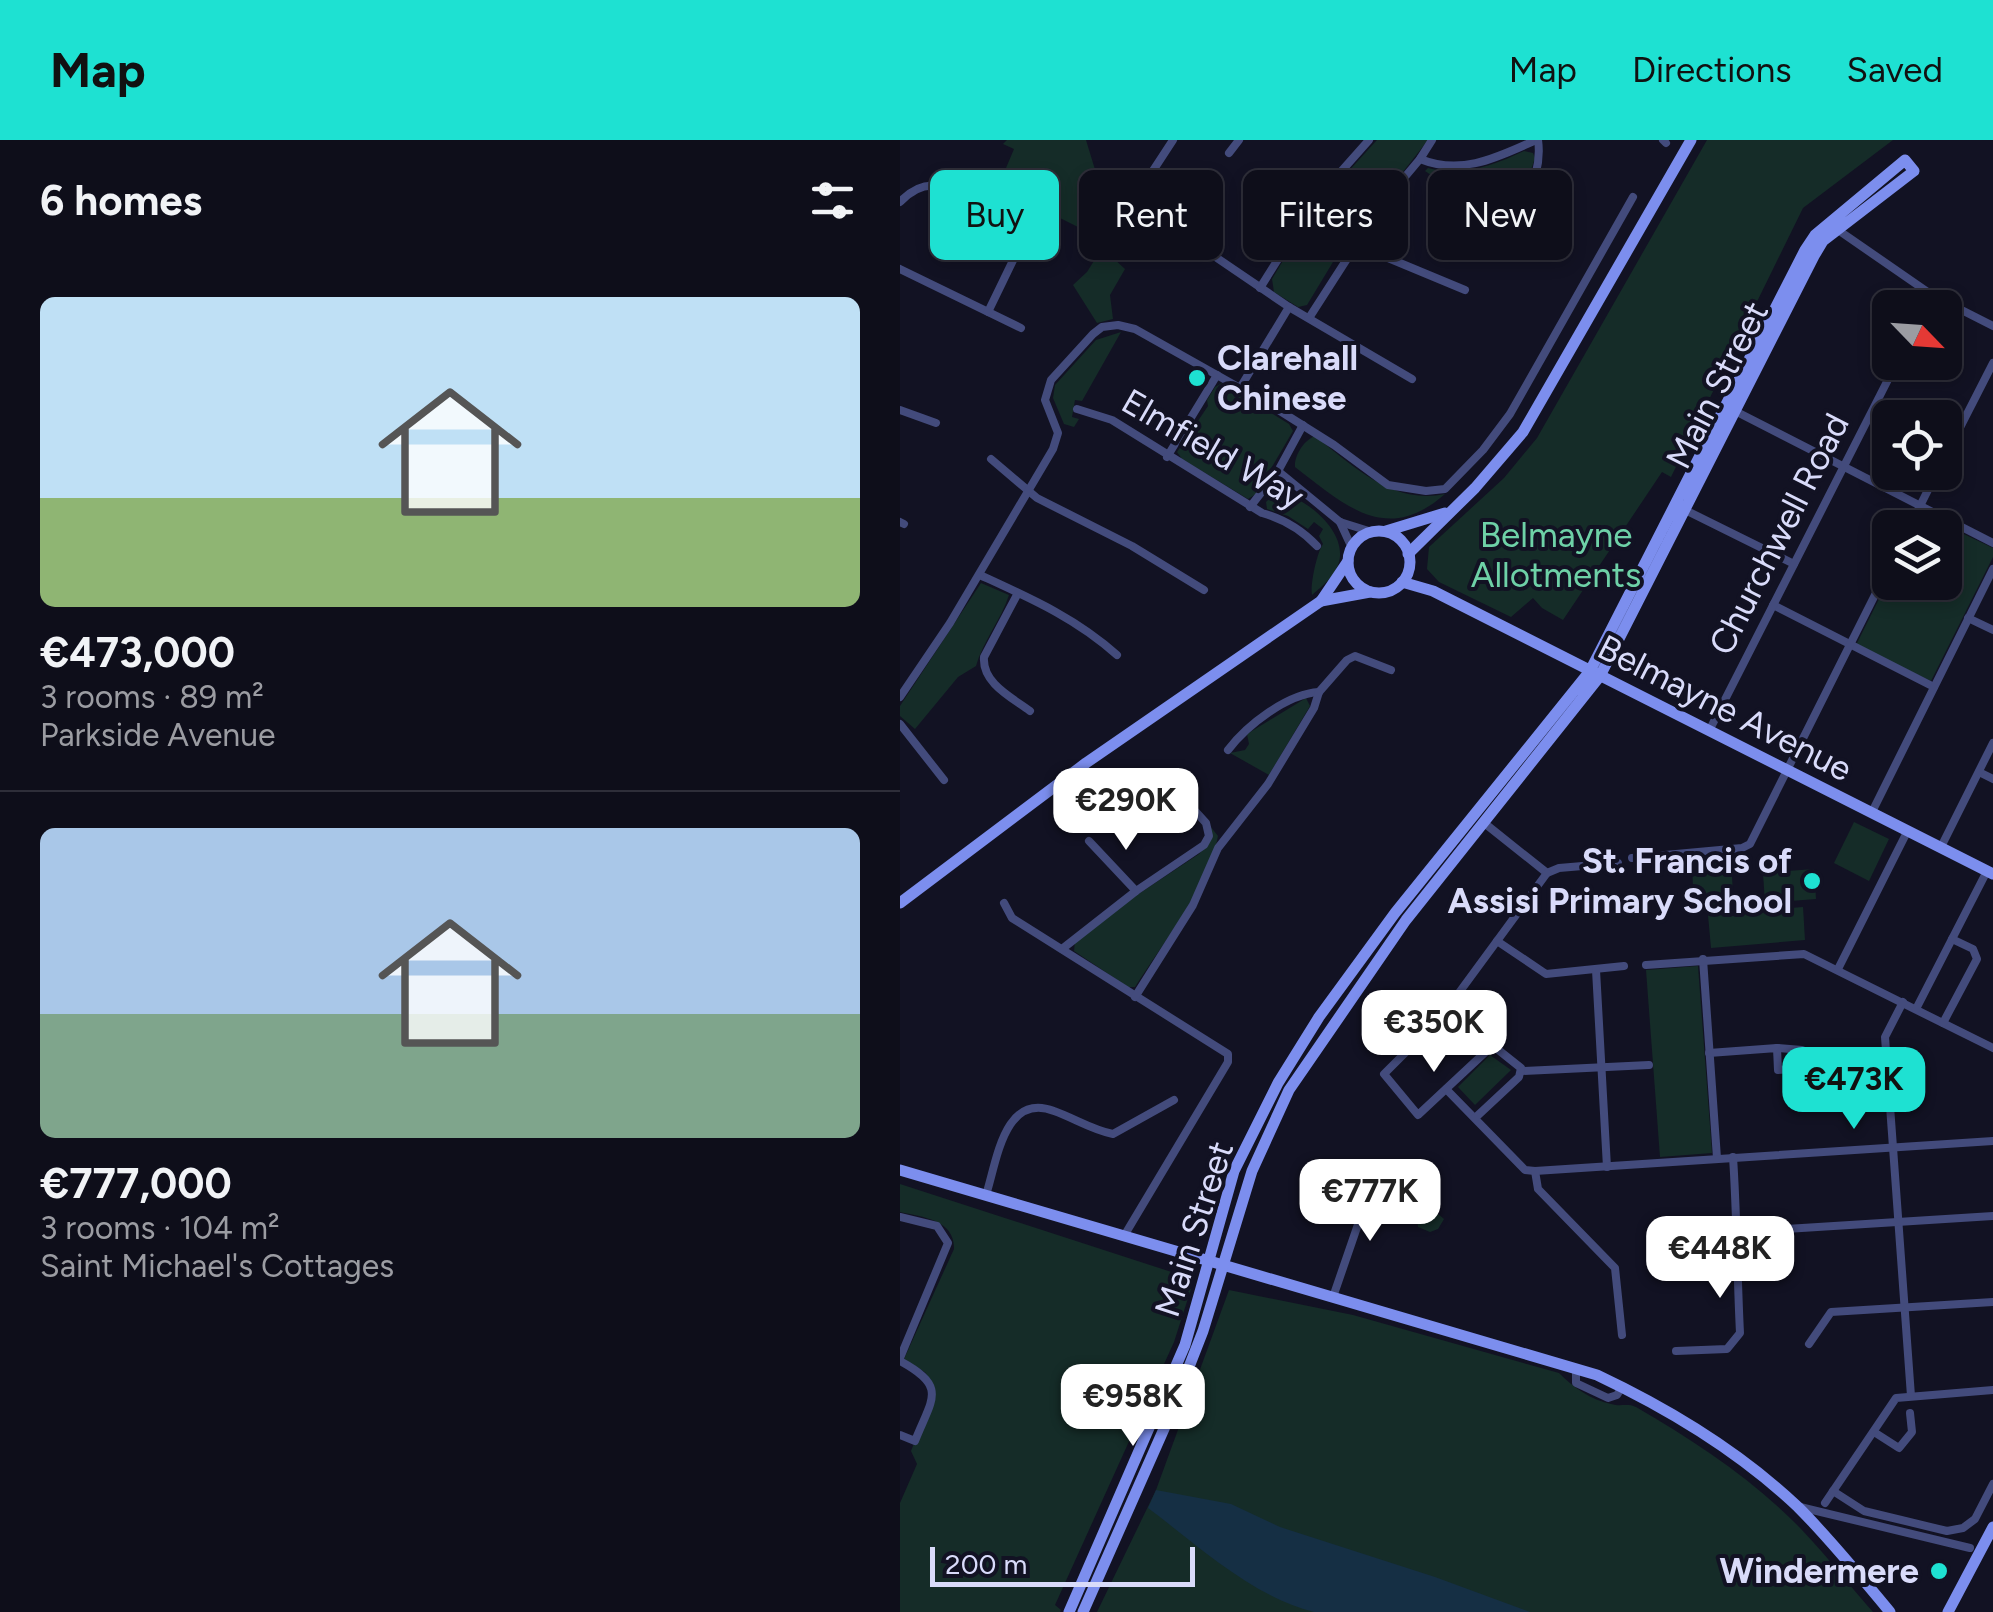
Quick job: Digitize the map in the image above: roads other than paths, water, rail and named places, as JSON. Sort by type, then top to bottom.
[{"type":"street","points":[[1153,170],[1173,140]]},
{"type":"street","points":[[1229,153],[1239,140]]},
{"type":"street","points":[[1260,288],[1314,202],[1369,140]]},
{"type":"street","points":[[1408,173],[1432,140]]},
{"type":"street","points":[[1420,159],[1442,167],[1470,165],[1537,140],[1540,155],[1535,170]]},
{"type":"street","points":[[1321,601],[1386,592],[1405,576],[1408,554],[1476,488],[1523,432],[1691,140]]},
{"type":"street","name":"Main Street","points":[[1068,1612],[1188,1337],[1234,1172],[1319,1016],[1394,914],[1595,674],[1805,250],[1815,235],[1905,160],[1914,171],[1823,241],[1685,510],[1595,674],[1283,1086],[1252,1171],[1203,1331],[1083,1612]]},
{"type":"street","points":[[900,202],[917,187],[930,185]]},
{"type":"street","points":[[900,697],[980,575],[1054,449],[1058,433],[1045,400],[1051,380],[1102,327],[1135,329],[1303,425],[1388,485],[1426,492],[1446,489],[1484,450],[1510,414],[1633,197]]},
{"type":"street","points":[[1838,230],[1930,299],[1993,326]]},
{"type":"street","points":[[988,312],[1013,260]]},
{"type":"street","points":[[1220,260],[1288,306],[1412,379]]},
{"type":"street","points":[[1308,318],[1346,260]]},
{"type":"street","points":[[1393,260],[1465,290]]},
{"type":"street","points":[[900,269],[1021,328]]},
{"type":"street","points":[[1240,388],[1288,306]]},
{"type":"street","points":[[1962,424],[1993,363]]},
{"type":"street","points":[[1167,457],[1217,375]]},
{"type":"street","name":"Churchwell Road","points":[[1709,732],[1888,380]]},
{"type":"street","name":"Elmfield Way","points":[[1078,408],[1112,420],[1250,507],[1280,518],[1318,546]]},
{"type":"street","points":[[900,410],[936,423]]},
{"type":"street","points":[[1735,411],[1993,544]]},
{"type":"street","points":[[1250,507],[1278,471],[1303,425]]},
{"type":"street","points":[[991,459],[1038,498],[1132,546],[1204,590]]},
{"type":"street","points":[[1278,471],[1340,522],[1399,539],[1408,554]]},
{"type":"street","points":[[1918,510],[1928,490]]},
{"type":"street","points":[[900,903],[1086,763],[1321,601],[1350,554],[1377,532],[1450,510]]},
{"type":"street","points":[[1685,510],[1794,564]]},
{"type":"street","points":[[1340,522],[1355,582],[1370,592]]},
{"type":"street","points":[[1310,538],[1318,527]]},
{"type":"street","points":[[1872,812],[1993,569]]},
{"type":"street","points":[[980,575],[1088,629],[1118,655]]},
{"type":"street","name":"Belmayne Avenue","points":[[1405,576],[1990,872]]},
{"type":"street","points":[[1018,592],[984,657],[983,668],[988,679],[1030,711]]},
{"type":"street","points":[[1632,858],[1742,848],[1750,844],[1872,600]]},
{"type":"street","points":[[1773,606],[1934,686]]},
{"type":"street","points":[[1968,618],[1993,630]]},
{"type":"street","points":[[1135,997],[1193,905],[1218,848],[1268,784],[1314,708],[1319,692],[1354,656],[1391,670]]},
{"type":"street","points":[[1372,673],[1377,663]]},
{"type":"street","points":[[1228,750],[1237,739],[1292,700],[1319,692]]},
{"type":"street","points":[[900,724],[944,780]]},
{"type":"street","points":[[1237,739],[1247,749]]},
{"type":"street","points":[[1941,847],[1993,744]]},
{"type":"street","points":[[1979,772],[1993,779]]},
{"type":"street","points":[[1062,949],[1136,891],[1198,851],[1209,836],[1206,824],[1165,778]]},
{"type":"street","points":[[1483,822],[1546,873]]},
{"type":"street","points":[[1838,969],[1908,830]]},
{"type":"street","points":[[1090,841],[1136,891]]},
{"type":"street","points":[[1522,1071],[1447,1009],[1546,873],[1559,868],[1618,863]]},
{"type":"street","points":[[1916,1009],[1990,872]]},
{"type":"street","points":[[1004,902],[1012,918],[1228,1054],[1228,1062],[1124,1236]]},
{"type":"street","points":[[1944,1022],[1977,959],[1973,949],[1952,939]]},
{"type":"street","points":[[1497,941],[1546,974],[1624,966]]},
{"type":"street","points":[[1646,965],[1804,954],[1993,1048]]},
{"type":"street","points":[[1703,959],[1717,1158]]},
{"type":"street","points":[[1596,970],[1608,1167]]},
{"type":"street","points":[[1903,1002],[1885,1037],[1914,1396]]},
{"type":"street","points":[[1412,1044],[1384,1072],[1384,1078],[1418,1115],[1493,1045]]},
{"type":"street","points":[[1777,1048],[1778,1070],[1887,1060]]},
{"type":"street","points":[[1710,1053],[1802,1050],[1826,1065]]},
{"type":"street","points":[[1475,1118],[1522,1071],[1649,1065]]},
{"type":"street","points":[[1446,1089],[1525,1170],[1535,1171],[1993,1141]]},
{"type":"street","points":[[986,1195],[1009,1124],[1020,1111],[1050,1109],[1113,1134],[1174,1100]]},
{"type":"street","points":[[1676,1351],[1726,1349],[1740,1333],[1733,1157]]},
{"type":"street","points":[[900,1170],[1221,1267],[1576,1367],[1622,1386],[1680,1419],[1758,1474],[1797,1507],[1845,1557],[1890,1612]]},
{"type":"street","points":[[1535,1171],[1543,1195],[1615,1268],[1622,1335]]},
{"type":"street","points":[[1333,1296],[1374,1178]]},
{"type":"street","points":[[1738,1232],[1993,1216]]},
{"type":"street","points":[[900,1217],[938,1226],[948,1243],[900,1360],[925,1375],[932,1398],[915,1441],[900,1434]]},
{"type":"street","points":[[1662,1254],[1736,1248]]},
{"type":"street","points":[[1809,1344],[1831,1312],[1993,1302]]},
{"type":"street","points":[[1825,1503],[1896,1398],[1993,1390]]},
{"type":"street","points":[[1874,1432],[1899,1448],[1912,1432],[1910,1412]]},
{"type":"street","points":[[1834,1491],[1864,1511],[1965,1533],[1993,1484]]},
{"type":"street","points":[[1797,1507],[1982,1551]]},
{"type":"street","points":[[1948,1612],[1993,1527]]},
{"type":"water","points":[[1156,1490],[1231,1504],[1280,1527],[1530,1612],[1314,1612],[1247,1582],[1148,1508]]},
{"type":"place","name":"Clarehall Chinese","points":[[1197,378]]},
{"type":"place","name":"St. Francis of Assisi Primary School","points":[[1812,881]]},
{"type":"place","name":"Windermere","points":[[1939,1571]]},
{"type":"park label","name":"Belmayne Allotments","points":[[1556,555]]}]
